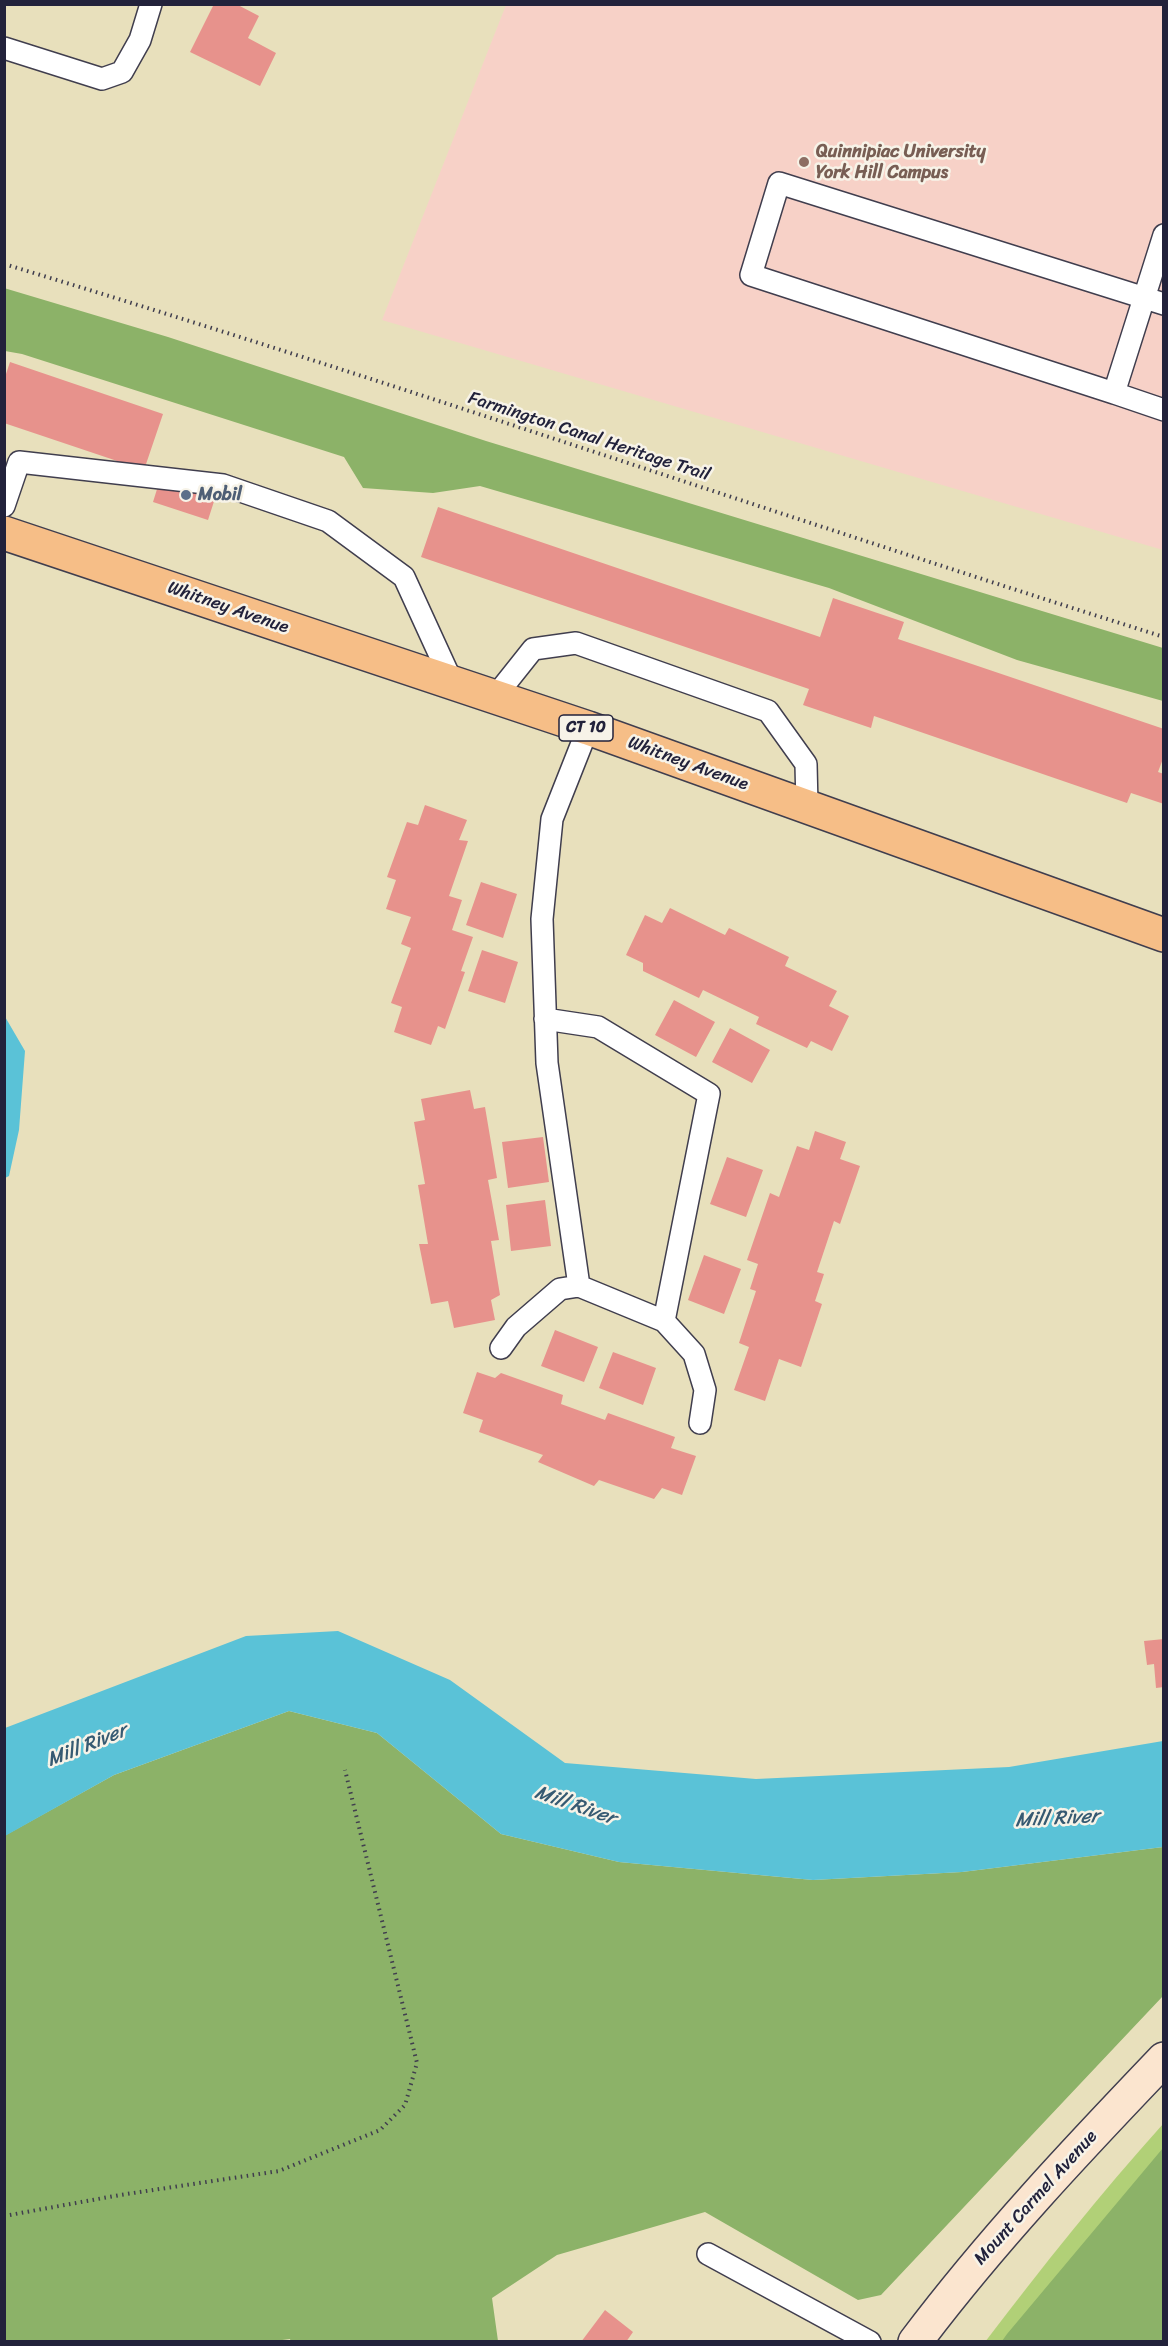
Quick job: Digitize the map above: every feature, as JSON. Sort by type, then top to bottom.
[{"type":"highway","name":"Whitney Avenue","points":[[4,533],[588,728],[1164,935]]},
{"type":"main road","name":"Mount Carmel Avenue","points":[[915,2342],[957,2286],[1030,2201],[1164,2059]]},
{"type":"lane","points":[[4,48],[102,80],[122,72],[140,40],[151,4]]},
{"type":"lane","points":[[1154,300],[779,183],[751,275],[1164,410]]},
{"type":"lane","points":[[1114,393],[1154,300],[1164,235]]},
{"type":"lane","points":[[4,506],[19,462],[222,485],[328,521],[404,577],[453,684]]},
{"type":"lane","points":[[494,698],[533,649],[576,643],[768,711],[806,764],[807,806]]},
{"type":"lane","points":[[579,1286],[547,1063],[542,919],[552,819],[588,728]]},
{"type":"lane","points":[[545,1019],[598,1027],[710,1094],[664,1321]]},
{"type":"lane","points":[[501,1348],[516,1327],[560,1289],[579,1286],[664,1321],[694,1354],[705,1390],[700,1423]]},
{"type":"lane","points":[[708,2254],[870,2342]]},
{"type":"path","name":"Farmington Canal Heritage Trail","points":[[4,264],[294,353],[972,577],[1164,637]]},
{"type":"path","points":[[4,2216],[279,2171],[380,2130],[405,2105],[417,2063],[345,1770]]},
{"type":"shaded area","name":"Quinnipiac University York Hill Campus","points":[[506,5],[1163,5],[1163,550],[382,320]]},
{"type":"green space","points":[[4,288],[168,337],[486,441],[1163,648],[1163,701],[1017,660],[829,588],[480,486],[433,493],[363,488],[344,457],[22,354],[5,351]]},
{"type":"green space","points":[[289,1711],[377,1733],[501,1834],[619,1862],[813,1880],[962,1872],[1163,1847],[1163,1996],[881,2295],[858,2300],[705,2212],[557,2255],[492,2298],[498,2341],[291,2342],[290,2339],[267,2342],[5,2341],[4,1836],[114,1775]]},
{"type":"green space","points":[[1163,2124],[1163,2341],[985,2342],[1072,2231]]},
{"type":"green space","points":[[1163,2148],[1163,2341],[1002,2341],[1007,2334]]},
{"type":"water","points":[[4,1015],[25,1051],[19,1130],[9,1176],[5,1178]]},
{"type":"water","name":"Mill River","points":[[338,1631],[450,1680],[565,1763],[756,1779],[1009,1767],[1163,1741],[1163,1847],[962,1872],[813,1880],[619,1862],[501,1834],[377,1733],[289,1711],[114,1775],[5,1836],[5,1728],[246,1636]]},
{"type":"building","points":[[214,4],[236,4],[259,16],[248,38],[276,53],[260,86],[190,52]]},
{"type":"building","points":[[10,362],[163,414],[144,470],[4,423],[4,380]]},
{"type":"building","name":"Mobil","points":[[163,470],[218,489],[208,520],[153,502]]},
{"type":"building","points":[[438,507],[820,637],[833,598],[904,622],[898,639],[1164,729],[1164,756],[1158,772],[1164,774],[1164,804],[1131,793],[1127,803],[874,716],[871,728],[803,705],[809,689],[421,557]]},
{"type":"building","points":[[425,805],[467,820],[459,840],[468,841],[449,896],[462,900],[452,930],[473,937],[461,971],[465,972],[445,1029],[438,1026],[431,1045],[394,1032],[402,1007],[391,1003],[411,948],[401,944],[411,917],[386,909],[396,880],[387,877],[407,822],[418,825]]},
{"type":"building","points":[[481,882],[517,894],[503,938],[466,925]]},
{"type":"building","points":[[670,908],[725,935],[729,928],[789,957],[785,966],[837,991],[829,1006],[849,1016],[832,1051],[811,1041],[807,1048],[756,1024],[759,1017],[703,990],[699,998],[643,971],[643,963],[626,955],[645,915],[662,923]]},
{"type":"building","points":[[482,950],[518,962],[505,1003],[468,991]]},
{"type":"building","points":[[674,1000],[715,1022],[696,1057],[655,1035]]},
{"type":"building","points":[[730,1028],[770,1050],[752,1083],[712,1062]]},
{"type":"building","points":[[470,1090],[474,1109],[485,1107],[497,1178],[488,1180],[499,1240],[491,1241],[500,1295],[491,1300],[495,1320],[454,1328],[448,1301],[431,1304],[419,1244],[428,1244],[418,1185],[425,1184],[414,1122],[425,1120],[421,1099]]},
{"type":"building","points":[[815,1131],[846,1142],[840,1159],[860,1166],[840,1224],[834,1221],[817,1272],[824,1274],[815,1301],[822,1304],[801,1367],[779,1359],[765,1401],[734,1390],[749,1347],[739,1343],[756,1291],[750,1289],[758,1264],[747,1260],[770,1193],[779,1197],[797,1146],[809,1150]]},
{"type":"building","points":[[543,1137],[549,1182],[508,1188],[502,1142]]},
{"type":"building","points":[[727,1157],[763,1170],[746,1217],[710,1204]]},
{"type":"building","points":[[545,1200],[551,1246],[511,1251],[506,1205]]},
{"type":"building","points":[[704,1255],[741,1269],[724,1314],[688,1300]]},
{"type":"building","points":[[555,1330],[598,1347],[584,1382],[541,1366]]},
{"type":"building","points":[[613,1352],[656,1368],[643,1405],[599,1388]]},
{"type":"building","points":[[477,1372],[495,1378],[501,1373],[563,1395],[561,1404],[605,1420],[608,1413],[675,1437],[671,1448],[696,1456],[682,1495],[662,1488],[654,1499],[599,1480],[594,1486],[538,1462],[543,1455],[479,1432],[483,1420],[463,1413]]},
{"type":"building","points":[[1164,1639],[1164,1687],[1156,1688],[1154,1664],[1147,1665],[1144,1641]]},
{"type":"building","points":[[605,2310],[633,2332],[626,2342],[581,2342]]},
{"type":"place","name":"Quinnipiac University York Hill Campus","points":[[804,162]]},
{"type":"place","name":"Mobil","points":[[186,495]]}]
